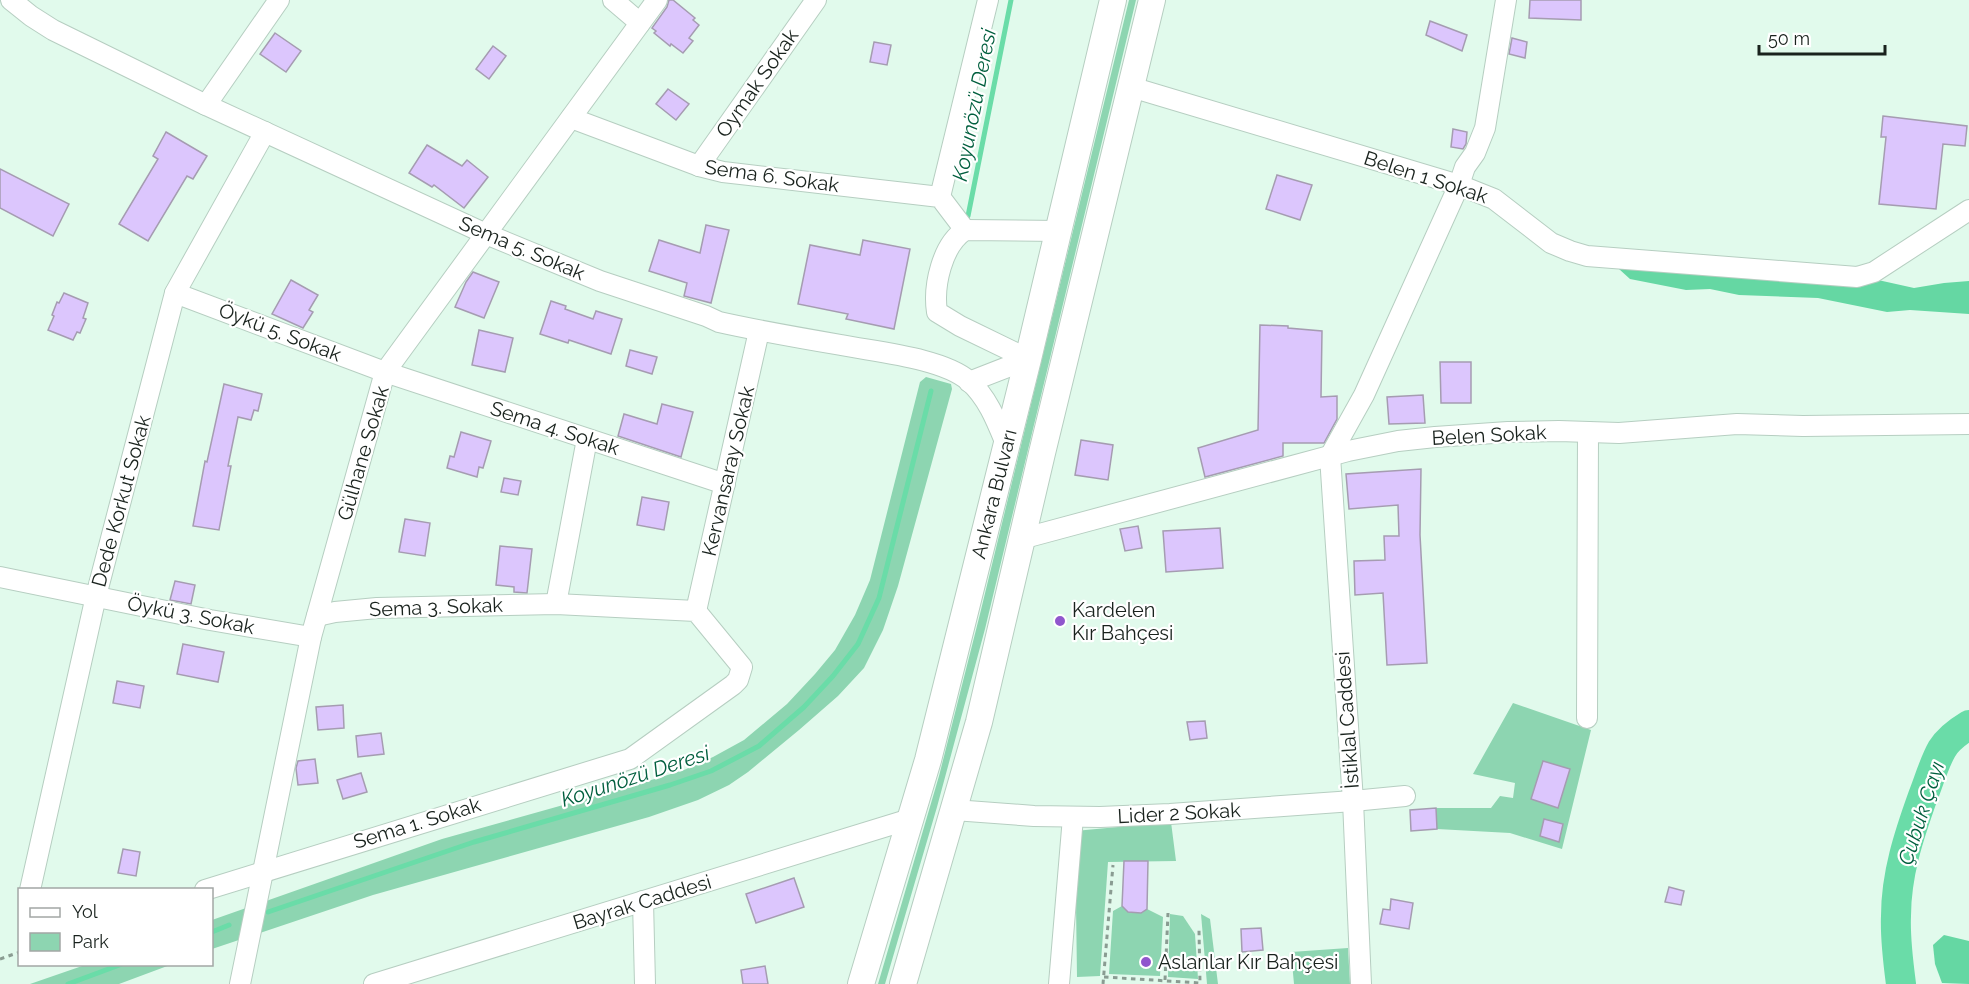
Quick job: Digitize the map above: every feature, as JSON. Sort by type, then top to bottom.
[{"type":"main road","name":"Ankara Bulvarı","points":[[861,984],[928,760],[1028,359],[1113,0]]},
{"type":"main road","name":"Ankara Bulvarı","points":[[903,984],[979,722],[1152,0]]},
{"type":"street","name":"Sema 5. Sokak","points":[[11,0],[53,30],[206,105],[486,234],[600,281],[719,322],[914,359],[956,372],[969,381],[982,396],[1006,444]]},
{"type":"street","points":[[206,105],[279,0]]},
{"type":"street","points":[[613,0],[640,23]]},
{"type":"street","name":"Gülhane Sokak","points":[[240,984],[311,638],[385,372],[657,0]]},
{"type":"street","name":"Oymak Sokak","points":[[699,166],[816,0]]},
{"type":"street","points":[[964,230],[940,197],[988,0]]},
{"type":"street","points":[[1330,456],[1364,395],[1465,167],[1475,153],[1485,128],[1506,0]]},
{"type":"street","name":"Belen 1 Sokak","points":[[1131,87],[1459,184],[1494,199],[1551,243],[1570,252],[1587,256],[1857,277],[1874,272],[1969,210]]},
{"type":"street","name":"Sema 6. Sokak","points":[[571,118],[699,166],[723,172],[940,197]]},
{"type":"street","name":"Dede Korkut Sokak","points":[[30,888],[96,596],[175,293],[265,132]]},
{"type":"street","points":[[1028,359],[960,326],[937,312],[935,299],[938,279],[948,247],[964,230],[1059,231]]},
{"type":"street","name":"Öykü 5. Sokak","points":[[175,293],[385,372]]},
{"type":"street","name":"Kervansaray Sokak","points":[[696,611],[759,331]]},
{"type":"street","points":[[969,381],[1028,359]]},
{"type":"street","name":"Sema 4. Sokak","points":[[385,372],[725,484]]},
{"type":"street","name":"Belen Sokak","points":[[1021,539],[1330,456],[1398,441],[1518,432],[1648,432],[1737,424],[1803,426],[1969,424]]},
{"type":"street","points":[[1587,718],[1588,432]]},
{"type":"street","points":[[556,604],[587,439]]},
{"type":"street","name":"İstiklal Caddesi","points":[[1330,456],[1353,801],[1361,984]]},
{"type":"street","name":"Öykü 3. Sokak","points":[[0,577],[311,638]]},
{"type":"street","name":"Sema 3. Sokak","points":[[317,616],[376,608],[556,604],[696,611]]},
{"type":"street","name":"Sema 1. Sokak","points":[[211,888],[263,870],[630,759],[738,680],[742,667],[696,611]]},
{"type":"street","name":"Lider 2 Sokak","points":[[954,810],[1073,817],[1170,814],[1405,796]]},
{"type":"street","points":[[1059,984],[1073,817]]},
{"type":"street","name":"Bayrak Caddesi","points":[[374,984],[910,819]]},
{"type":"street","points":[[643,901],[645,984]]},
{"type":"path","points":[[1103,984],[1113,865]]},
{"type":"path","points":[[1165,980],[1168,913]]},
{"type":"path","points":[[1104,977],[1200,983],[1199,930]]},
{"type":"path","points":[[0,959],[18,953]]},
{"type":"path","points":[[1132,978],[1132,984]]},
{"type":"green space","points":[[1129,0],[1136,0],[985,629],[937,807],[885,984],[878,984],[939,776]]},
{"type":"green space","points":[[1627,255],[1878,280],[1914,288],[1969,281],[1969,314],[1910,310],[1887,312],[1818,298],[1739,295],[1710,289],[1686,290],[1630,279],[1619,269]]},
{"type":"green space","points":[[926,377],[951,384],[952,389],[898,586],[883,630],[864,668],[838,696],[748,772],[729,785],[698,800],[649,817],[373,895],[213,949],[213,920],[442,839],[684,770],[744,740],[787,704],[815,674],[835,650],[855,615],[870,580],[920,382]]},
{"type":"green space","points":[[1513,703],[1591,730],[1562,849],[1510,833],[1437,829],[1436,808],[1491,808],[1500,796],[1513,798],[1515,783],[1473,774]]},
{"type":"green space","points":[[1171,822],[1176,861],[1108,862],[1100,976],[1077,977],[1075,831]]},
{"type":"green space","points":[[1122,906],[1128,912],[1141,913],[1147,909],[1163,917],[1160,976],[1109,974],[1113,911]]},
{"type":"green space","points":[[1170,914],[1183,916],[1195,934],[1198,979],[1168,977]]},
{"type":"green space","points":[[1201,914],[1210,919],[1218,984],[1207,984]]},
{"type":"green space","points":[[1944,935],[1969,941],[1969,984],[1942,983],[1935,964],[1933,945]]},
{"type":"green space","points":[[1348,948],[1350,984],[1294,984],[1291,952]]},
{"type":"green space","points":[[82,966],[167,966],[119,984],[30,984]]},
{"type":"building","points":[[669,0],[673,0],[695,18],[693,20],[699,25],[689,38],[693,41],[683,53],[671,44],[670,46],[654,33],[656,31],[652,28],[667,7]]},
{"type":"building","points":[[1530,0],[1581,0],[1581,20],[1529,18]]},
{"type":"building","points":[[1430,21],[1467,35],[1462,51],[1426,35]]},
{"type":"building","points":[[275,33],[301,51],[286,72],[260,54]]},
{"type":"building","points":[[1512,38],[1527,42],[1525,58],[1509,54]]},
{"type":"building","points":[[874,42],[891,45],[887,65],[870,62]]},
{"type":"building","points":[[493,46],[506,56],[489,79],[476,69]]},
{"type":"building","points":[[668,89],[689,104],[676,120],[656,104]]},
{"type":"building","points":[[1883,116],[1967,126],[1965,146],[1943,144],[1936,209],[1879,204],[1886,137],[1881,137]]},
{"type":"building","points":[[1453,129],[1467,132],[1463,149],[1451,147]]},
{"type":"building","points":[[166,132],[207,156],[193,179],[187,176],[148,241],[119,224],[158,159],[153,156]]},
{"type":"building","points":[[427,145],[462,166],[467,160],[488,177],[464,208],[434,185],[432,187],[409,173]]},
{"type":"building","points":[[0,169],[69,204],[53,236],[0,208]]},
{"type":"building","points":[[1277,175],[1312,185],[1300,220],[1266,209]]},
{"type":"building","points":[[706,225],[729,230],[711,303],[684,296],[687,283],[649,271],[659,240],[700,253]]},
{"type":"building","points":[[863,240],[910,249],[894,329],[846,319],[848,314],[798,304],[810,245],[860,255]]},
{"type":"building","points":[[473,272],[499,282],[484,318],[455,307]]},
{"type":"building","points":[[291,280],[318,295],[309,310],[313,312],[303,328],[272,314]]},
{"type":"building","points":[[64,293],[88,303],[83,318],[86,319],[80,333],[77,332],[73,340],[48,330],[57,302],[59,303]]},
{"type":"building","points":[[551,301],[566,306],[565,309],[593,319],[596,311],[622,319],[611,354],[569,340],[568,343],[540,334]]},
{"type":"building","points":[[1260,325],[1322,331],[1321,397],[1337,396],[1337,419],[1324,443],[1283,443],[1283,456],[1205,477],[1198,448],[1258,430]]},
{"type":"building","points":[[479,330],[513,338],[505,372],[472,365]]},
{"type":"building","points":[[630,350],[657,357],[652,374],[626,366]]},
{"type":"building","points":[[1440,362],[1471,362],[1471,403],[1441,403]]},
{"type":"building","points":[[224,384],[262,394],[258,411],[254,410],[251,420],[238,417],[219,530],[193,526],[205,461],[207,462]]},
{"type":"building","points":[[1423,395],[1425,423],[1389,424],[1387,397]]},
{"type":"building","points":[[662,404],[693,412],[681,457],[618,436],[624,414],[657,424]]},
{"type":"building","points":[[461,432],[491,441],[483,468],[479,467],[477,477],[447,468],[450,456],[454,457]]},
{"type":"building","points":[[1081,440],[1113,445],[1108,480],[1075,475]]},
{"type":"building","points":[[1421,469],[1420,535],[1427,663],[1387,665],[1383,593],[1355,595],[1354,561],[1385,560],[1384,536],[1399,536],[1398,505],[1349,509],[1346,474]]},
{"type":"building","points":[[504,478],[521,481],[518,495],[501,492]]},
{"type":"building","points":[[642,497],[669,502],[664,530],[637,525]]},
{"type":"building","points":[[405,519],[430,523],[425,556],[399,552]]},
{"type":"building","points":[[1138,526],[1142,548],[1125,551],[1120,529]]},
{"type":"building","points":[[1220,528],[1223,568],[1166,572],[1163,531]]},
{"type":"building","points":[[500,546],[532,549],[527,593],[514,592],[514,587],[496,585]]},
{"type":"building","points":[[175,581],[195,585],[191,604],[170,600]]},
{"type":"building","points":[[183,644],[224,652],[218,682],[177,674]]},
{"type":"building","points":[[117,681],[144,686],[140,708],[113,703]]},
{"type":"building","points":[[343,705],[344,728],[318,730],[316,707]]},
{"type":"building","points":[[1205,721],[1207,738],[1190,740],[1187,722]]},
{"type":"building","points":[[381,733],[384,754],[358,757],[356,736]]},
{"type":"building","points":[[315,759],[318,783],[298,785],[296,768],[298,761]]},
{"type":"building","points":[[1543,761],[1570,769],[1558,808],[1531,799]]},
{"type":"building","points":[[361,773],[367,792],[343,799],[337,780]]},
{"type":"building","points":[[1436,808],[1437,829],[1411,831],[1410,810]]},
{"type":"building","points":[[1544,819],[1563,824],[1559,842],[1540,836]]},
{"type":"building","points":[[123,849],[140,852],[136,876],[118,873]]},
{"type":"building","points":[[1124,861],[1148,861],[1147,909],[1141,913],[1128,912],[1122,906]]},
{"type":"building","points":[[794,878],[804,907],[756,923],[746,894]]},
{"type":"building","points":[[1669,887],[1684,891],[1681,905],[1665,902]]},
{"type":"building","points":[[1391,899],[1413,903],[1409,929],[1380,924],[1383,909],[1390,910]]},
{"type":"building","points":[[1261,928],[1263,950],[1242,952],[1241,929]]},
{"type":"building","points":[[765,966],[768,984],[743,984],[741,970]]},
{"type":"waterway","name":"Koyunözü Deresi","points":[[968,216],[1011,0]]},
{"type":"waterway","name":"Koyunözü Deresi","points":[[268,912],[474,842],[670,785],[711,771],[759,746],[804,707],[833,676],[858,644],[879,598],[931,391]]},
{"type":"waterway","name":"Çubuk Çayı","points":[[1901,984],[1896,942],[1896,916],[1898,885],[1904,855],[1939,754],[1944,745],[1969,725]]},
{"type":"waterway","name":"Koyunözü Deresi","points":[[213,932],[229,925]]},
{"type":"waterway","name":"Koyunözü Deresi","points":[[68,984],[117,966]]},
{"type":"place","name":"Kardelen Kır Bahçesi","points":[[1060,621]]},
{"type":"place","name":"Aslanlar Kır Bahçesi","points":[[1146,962]]}]
